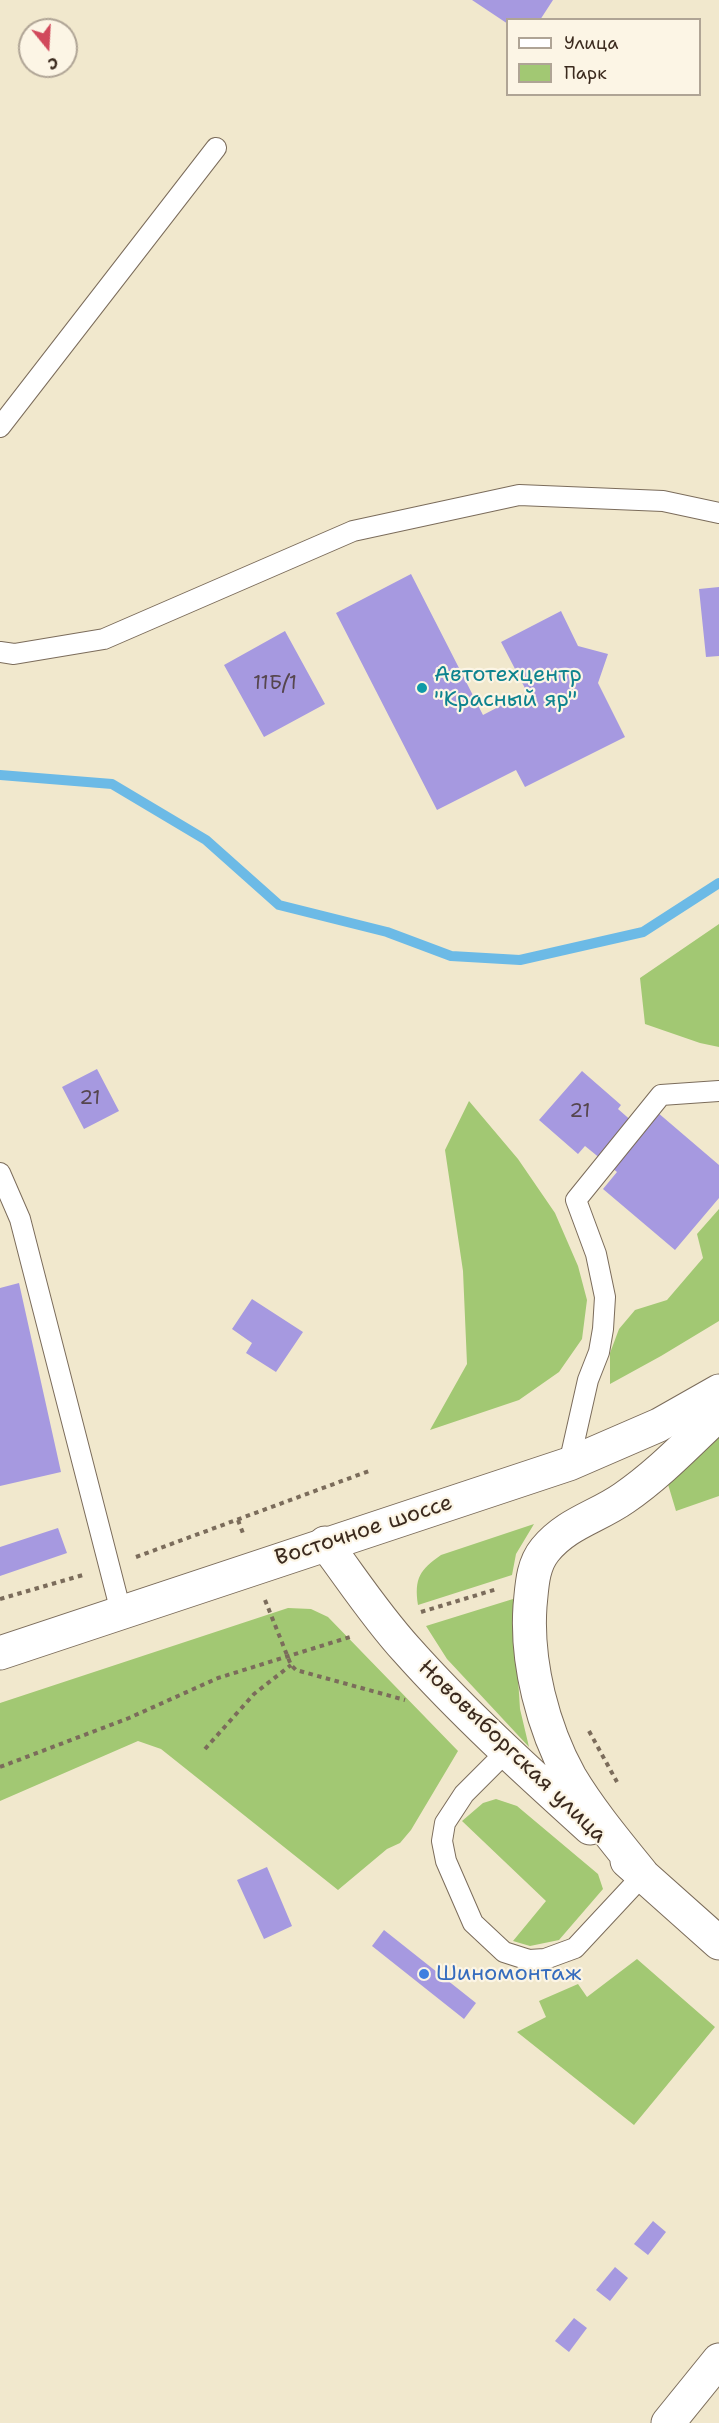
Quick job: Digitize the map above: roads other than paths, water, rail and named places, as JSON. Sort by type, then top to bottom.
[{"type":"street","name":"Восточное шоссе","points":[[0,1653],[569,1464],[659,1425],[719,1391]]},
{"type":"street","points":[[643,1875],[601,1823],[571,1777],[550,1736],[536,1678],[529,1627],[532,1579],[544,1551],[573,1524],[622,1499],[659,1472],[719,1414]]},
{"type":"street","name":"Нововыборгская улица","points":[[326,1543],[385,1625],[406,1650],[506,1752],[719,1943]]},
{"type":"street","points":[[668,2423],[719,2361]]},
{"type":"lane","points":[[0,427],[216,147]]},
{"type":"lane","points":[[0,652],[15,654],[104,639],[353,531],[519,495],[663,501],[719,513]]},
{"type":"lane","points":[[569,1464],[588,1380],[599,1352],[605,1297],[596,1254],[576,1200],[661,1095],[719,1091]]},
{"type":"lane","points":[[0,1173],[20,1219],[121,1612]]},
{"type":"lane","points":[[506,1752],[464,1794],[445,1823],[442,1841],[446,1860],[473,1923],[504,1952],[529,1960],[545,1959],[575,1948],[643,1875]]},
{"type":"waterway","points":[[0,775],[112,784],[206,840],[279,905],[387,932],[451,956],[520,960],[643,932],[719,883]]},
{"type":"place","name":"Автотехцентр \"Красный яр\"","points":[[422,688]]},
{"type":"place","name":"Шиномонтаж","points":[[424,1974]]}]
